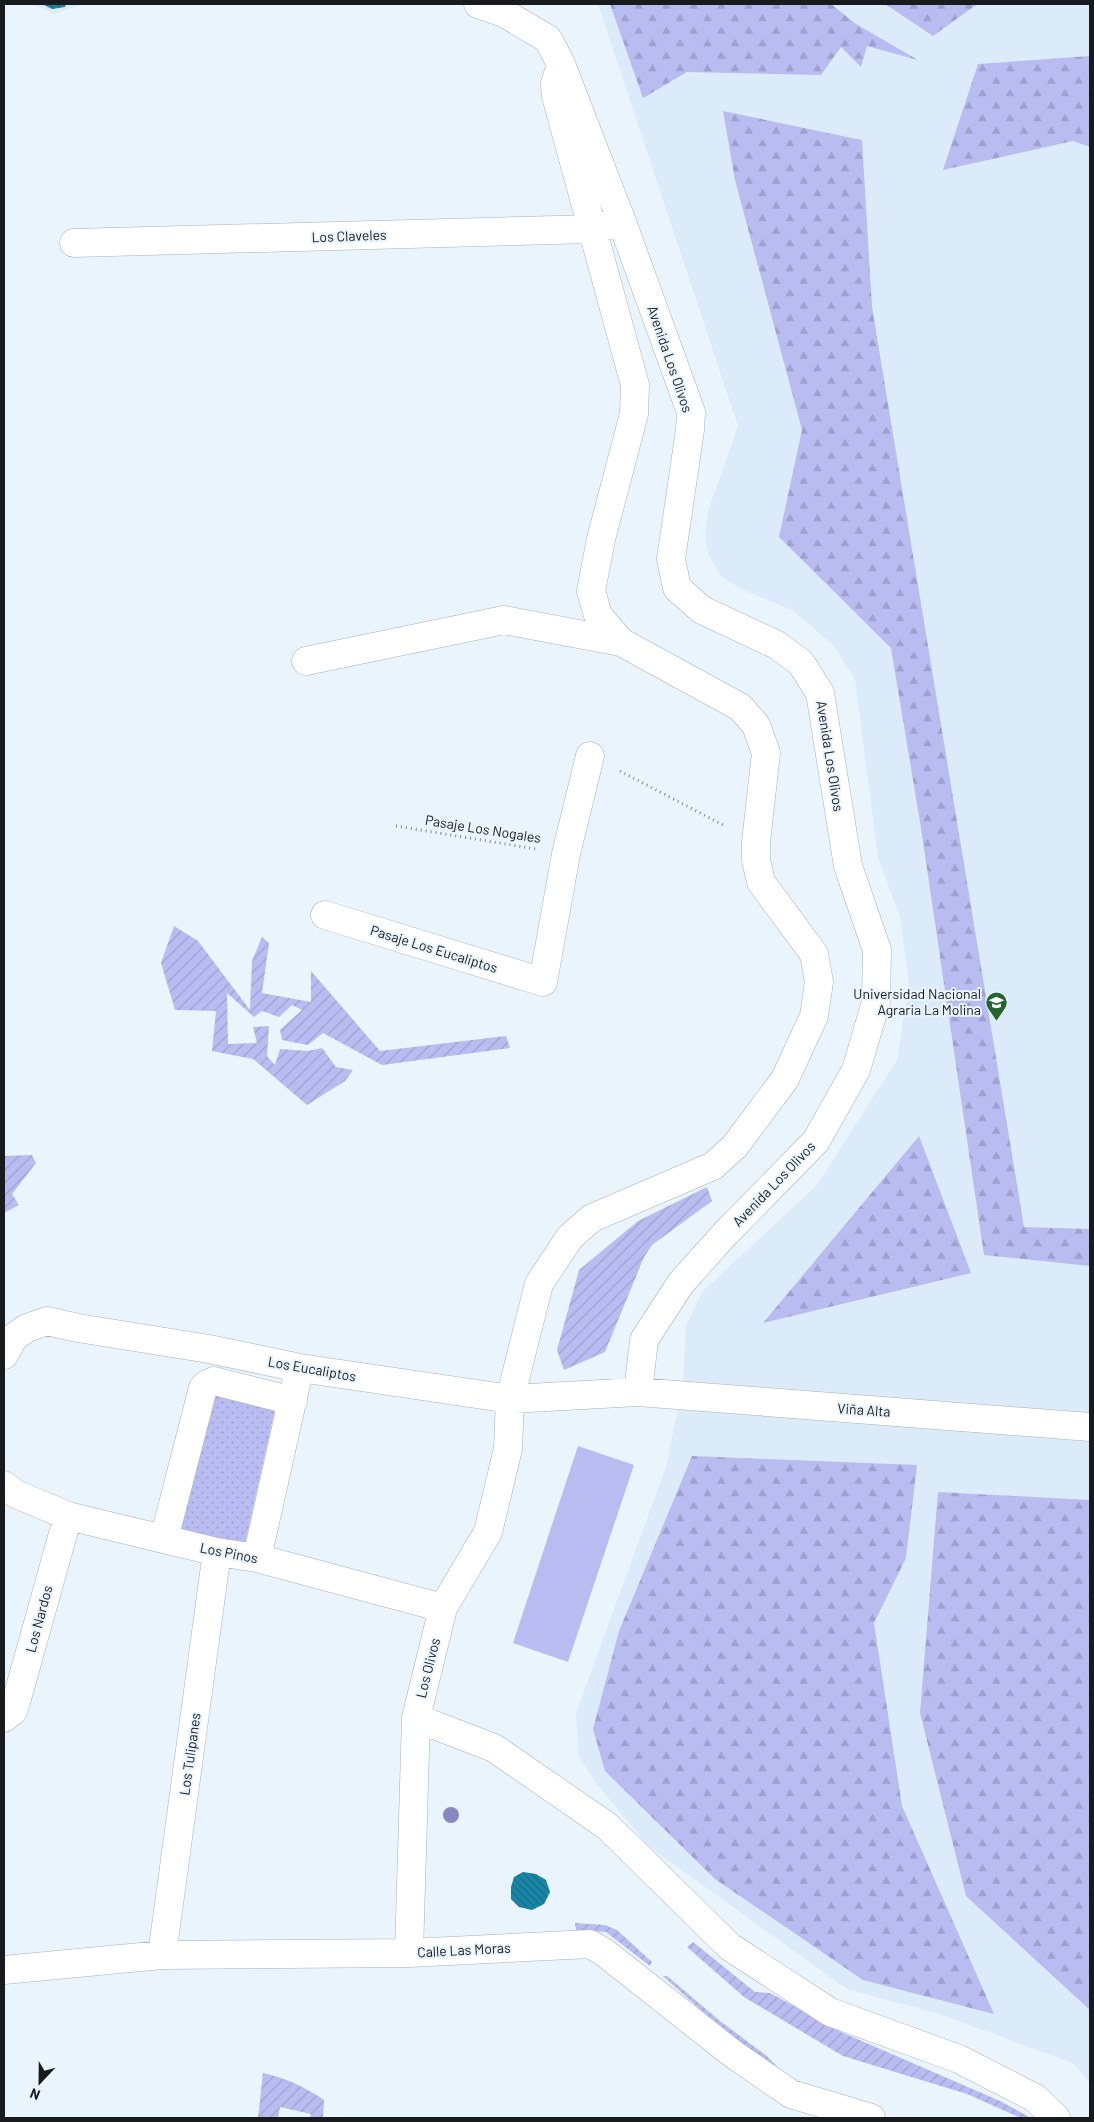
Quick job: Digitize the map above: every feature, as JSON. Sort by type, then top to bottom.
[{"type":"street","name":"Avenida Los Olivos","points":[[478,4],[504,13],[548,40],[561,64],[622,222],[691,412],[671,559],[677,588],[702,610],[777,645],[801,663],[820,693],[848,866],[877,950],[876,1002],[856,1070],[816,1141],[724,1235],[681,1283],[644,1340],[638,1392]]},
{"type":"street","points":[[561,64],[555,84],[556,96],[636,385],[634,414],[601,539],[591,591],[598,615],[621,642]]},
{"type":"street","name":"Los Claveles","points":[[74,243],[592,229],[622,222]]},
{"type":"street","points":[[306,661],[504,620],[621,642]]},
{"type":"street","name":"Los Olivos","points":[[409,1952],[416,1718],[443,1608],[488,1532],[508,1449],[510,1399],[539,1284],[570,1237],[592,1218],[713,1166],[735,1146],[786,1079],[814,1016],[819,982],[814,954],[761,882],[756,860],[756,842],[766,753],[756,725],[740,707],[621,642]]},
{"type":"street","points":[[566,854],[590,756]]},
{"type":"street","name":"Pasaje Los Eucaliptos","points":[[325,915],[543,982],[566,854]]},
{"type":"street","name":"Los Eucaliptos","points":[[4,1356],[14,1337],[26,1328],[47,1321],[78,1328],[209,1349],[300,1368],[510,1399],[638,1392]]},
{"type":"street","points":[[257,1558],[300,1368]]},
{"type":"street","points":[[164,1539],[203,1388],[214,1381],[293,1401]]},
{"type":"street","name":"Viña Alta","points":[[638,1392],[1090,1427]]},
{"type":"street","name":"Los Pinos","points":[[10,1489],[68,1516],[217,1552],[257,1558],[443,1608]]},
{"type":"street","name":"Los Nardos","points":[[4,1718],[13,1711],[16,1702],[68,1516]]},
{"type":"street","name":"Los Tulipanes","points":[[162,1955],[217,1552]]},
{"type":"street","points":[[416,1718],[494,1748],[606,1826],[730,1947],[830,2012],[959,2059],[1035,2098],[1056,2118]]},
{"type":"street","name":"Calle Las Moras","points":[[4,1970],[162,1955],[409,1952],[590,1944],[605,1953],[733,2054],[791,2094],[871,2118]]},
{"type":"path","points":[[590,756],[756,842]]},
{"type":"path","name":"Pasaje Los Nogales","points":[[396,826],[566,854]]},
{"type":"shaded area","points":[[32,4],[83,4],[54,14]]},
{"type":"shaded area","name":"Universidad Nacional Agraria La Molina","points":[[598,4],[1090,4],[1090,2083],[1073,2063],[939,2014],[847,1989],[648,1846],[596,1783],[579,1757],[576,1713],[666,1467],[683,1383],[686,1326],[702,1292],[817,1185],[897,1060],[909,983],[900,917],[878,858],[855,679],[833,645],[792,610],[741,589],[720,575],[709,555],[705,539],[708,511],[738,426]]},
{"type":"green space","points":[[610,4],[831,4],[856,24],[918,60],[867,46],[861,67],[841,47],[821,75],[687,72],[643,98]]},
{"type":"green space","points":[[885,4],[976,4],[976,5],[933,36]]},
{"type":"green space","points":[[1090,56],[1090,147],[1073,141],[943,170],[978,64]]},
{"type":"green space","points":[[723,111],[862,140],[872,307],[1024,1227],[1090,1229],[1090,1266],[984,1255],[921,828],[891,648],[779,537],[802,430],[735,180]]},
{"type":"green space","points":[[174,926],[198,941],[250,1010],[252,961],[262,937],[269,943],[262,993],[311,1002],[311,971],[380,1051],[506,1036],[510,1048],[382,1065],[323,1033],[308,1045],[282,1040],[280,1030],[302,1010],[292,1005],[279,1017],[262,1011],[254,1017],[227,993],[228,1044],[257,1043],[253,1027],[269,1026],[267,1056],[275,1065],[280,1049],[308,1051],[322,1048],[336,1067],[353,1070],[345,1081],[307,1105],[253,1059],[212,1051],[216,1011],[175,1010],[161,963]]},
{"type":"green space","points":[[919,1136],[971,1273],[763,1323]]},
{"type":"green space","points":[[32,1155],[36,1163],[12,1194],[19,1205],[4,1213],[4,1156]]},
{"type":"green space","points":[[707,1187],[712,1201],[652,1245],[644,1257],[605,1352],[564,1370],[557,1350],[579,1270],[638,1221]]},
{"type":"green space","points":[[211,1390],[276,1405],[245,1544],[181,1529]]},
{"type":"green space","points":[[578,1446],[634,1465],[568,1662],[513,1643]]},
{"type":"green space","points":[[692,1456],[917,1465],[906,1558],[874,1623],[902,1806],[994,2014],[863,1980],[715,1879],[605,1771],[593,1729],[619,1631]]},
{"type":"green space","points":[[938,1492],[1090,1500],[1090,2010],[966,1896],[920,1713]]},
{"type":"green space","points":[[575,1923],[605,1925],[617,1930],[652,1962],[650,1966],[606,1932],[576,1930]]},
{"type":"green space","points":[[693,1942],[755,1992],[770,1993],[841,2032],[1000,2101],[1031,2118],[1021,2118],[967,2094],[843,2056],[744,1997],[687,1947]]},
{"type":"green space","points":[[663,1976],[667,1976],[720,2021],[768,2057],[785,2075],[722,2029]]},
{"type":"green space","points":[[263,2073],[295,2084],[324,2100],[323,2118],[310,2118],[311,2114],[280,2107],[278,2118],[258,2118]]},
{"type":"building","points":[[42,4],[66,4],[65,7],[52,9]]},
{"type":"building","points":[[523,1872],[536,1874],[546,1880],[550,1892],[544,1904],[532,1910],[519,1907],[511,1899],[511,1887],[514,1877]]},
{"type":"place","name":"Universidad Nacional Agraria La Molina","points":[[997,1021]]}]
